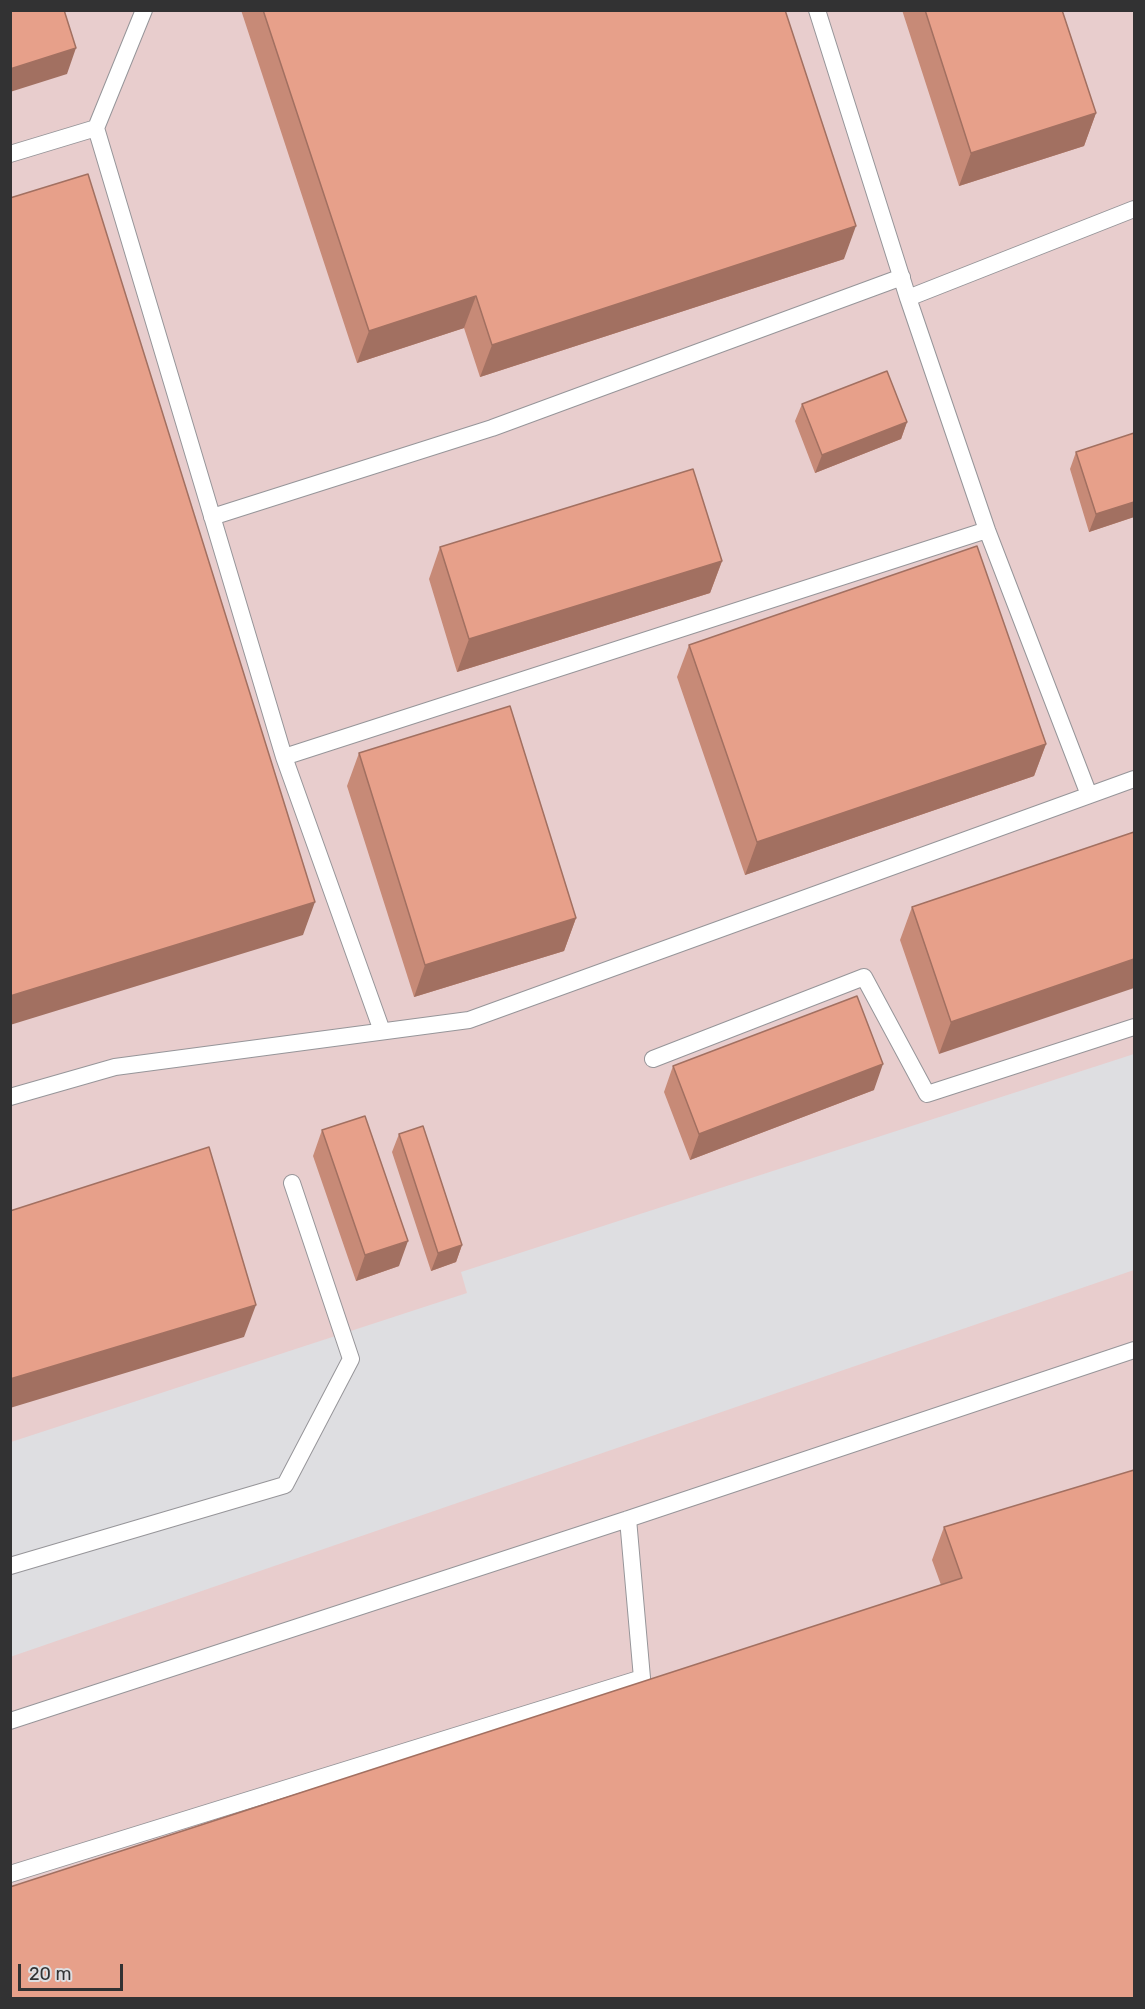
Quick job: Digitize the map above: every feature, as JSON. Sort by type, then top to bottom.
[{"type":"lane","points":[[144,10],[96,128],[284,757],[382,1032]]},
{"type":"lane","points":[[818,10],[908,297],[987,530],[1089,795]]},
{"type":"lane","points":[[10,154],[96,128]]},
{"type":"lane","points":[[908,297],[1134,209]]},
{"type":"lane","points":[[212,517],[492,428],[902,277]]},
{"type":"lane","points":[[284,757],[987,530]]},
{"type":"lane","points":[[10,1097],[115,1066],[470,1020],[1134,779]]},
{"type":"lane","points":[[653,1059],[864,976],[927,1094],[1134,1027]]},
{"type":"lane","points":[[10,1566],[285,1485],[351,1359],[292,1183]]},
{"type":"lane","points":[[10,1721],[628,1519],[1134,1350]]},
{"type":"lane","points":[[10,1874],[642,1678],[628,1519]]},
{"type":"shaded area","points":[[10,11],[1134,11],[1134,1054],[461,1272],[467,1293],[11,1442]]},
{"type":"shaded area","points":[[1134,1270],[1134,1998],[11,1998],[10,1657]]},
{"type":"building","points":[[10,10],[64,10],[76,48],[10,69]]},
{"type":"building","points":[[263,10],[785,10],[856,226],[492,345],[476,296],[369,331]]},
{"type":"building","points":[[925,10],[1062,10],[1096,113],[971,153]]},
{"type":"building","points":[[88,174],[315,902],[10,996],[10,198]]},
{"type":"building","points":[[887,371],[907,422],[822,455],[802,404]]},
{"type":"building","points":[[1134,433],[1134,502],[1096,514],[1076,452]]},
{"type":"building","points":[[693,469],[722,561],[469,639],[440,547]]},
{"type":"building","points":[[977,546],[1046,744],[757,842],[689,645]]},
{"type":"building","points":[[510,706],[576,918],[425,965],[359,753]]},
{"type":"building","points":[[1134,832],[1134,959],[951,1022],[912,907]]},
{"type":"building","points":[[857,996],[883,1064],[699,1134],[673,1066]]},
{"type":"building","points":[[365,1116],[408,1241],[365,1255],[322,1130]]},
{"type":"building","points":[[423,1126],[462,1245],[438,1253],[399,1134]]},
{"type":"building","points":[[209,1147],[256,1305],[10,1379],[10,1211]]},
{"type":"building","points":[[1134,1470],[1134,1998],[10,1998],[10,1887],[962,1578],[944,1527]]}]
